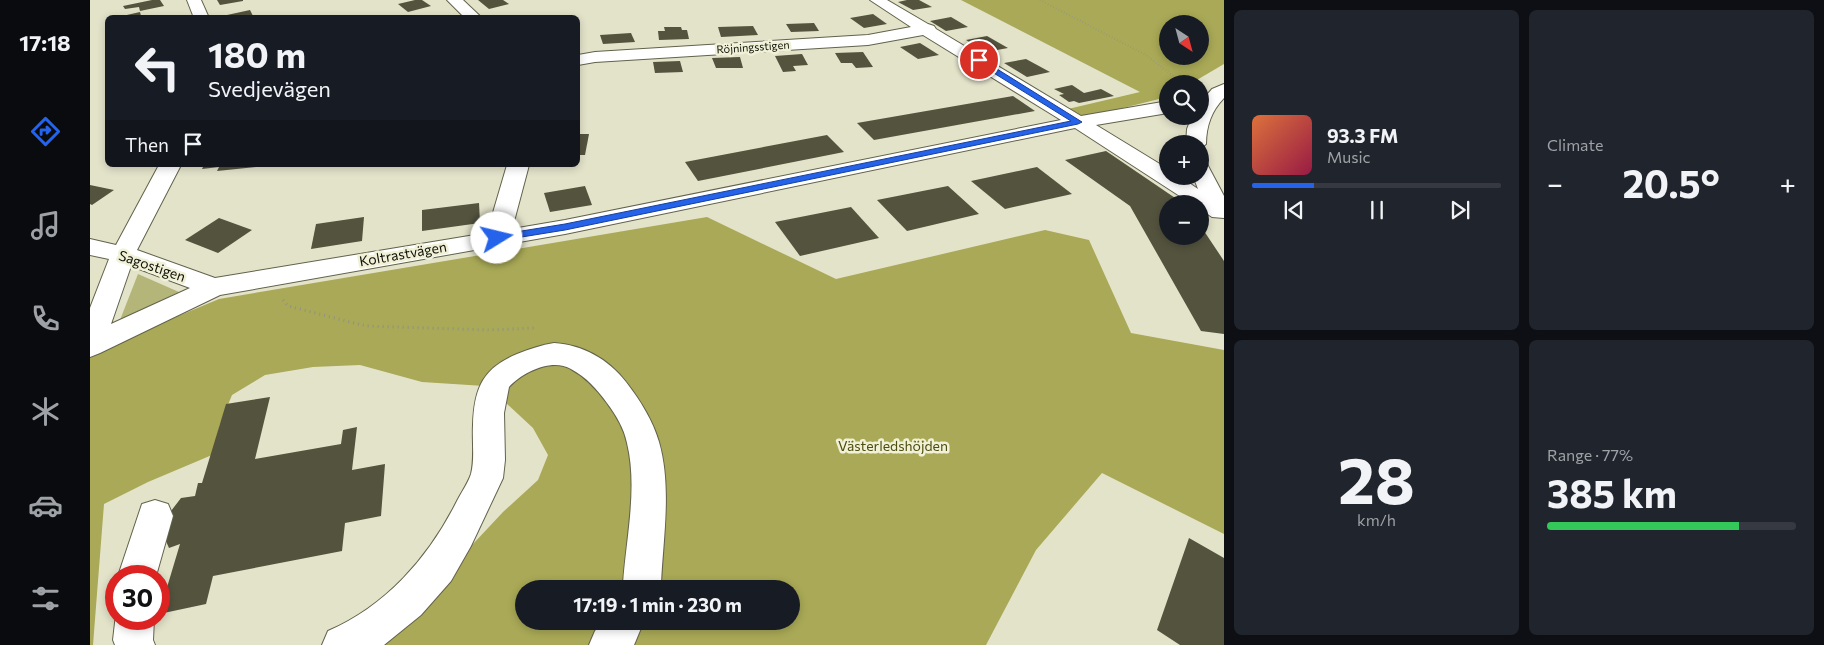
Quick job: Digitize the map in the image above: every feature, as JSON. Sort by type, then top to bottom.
[{"type":"street","points":[[194,0],[201,15]]},
{"type":"street","points":[[454,0],[472,15]]},
{"type":"street","points":[[877,0],[929,29],[1222,215]]},
{"type":"street","name":"Röjningsstigen","points":[[580,60],[595,57],[868,40],[929,29]]},
{"type":"street","points":[[1209,100],[1224,89]]},
{"type":"street","name":"Koltrastvägen","points":[[90,346],[214,287],[565,227],[1078,122],[1159,108]]},
{"type":"street","points":[[90,346],[123,254],[169,167]]},
{"type":"street","points":[[497,238],[517,167]]},
{"type":"street","points":[[1208,185],[1222,215]]},
{"type":"street","name":"Sagostigen","points":[[90,247],[123,254],[214,287]]},
{"type":"street","points":[[342,645],[355,641],[396,611],[437,569],[464,526],[488,473],[491,400],[498,380],[509,371],[552,354],[570,356],[582,360],[601,374],[631,414],[637,428],[645,451],[647,502],[642,580]]},
{"type":"street","points":[[140,565],[155,516]]},
{"type":"street","points":[[133,630],[134,645]]},
{"type":"street","points":[[609,645],[620,630]]},
{"type":"path","points":[[1040,0],[1050,3],[1146,55],[1172,75]]},
{"type":"path","points":[[265,278],[288,306],[366,326],[489,330],[541,328]]},
{"type":"green space","points":[[961,0],[1224,0],[1224,64],[1205,75],[1159,75],[1159,99],[1083,118],[1068,109],[1140,92]]},
{"type":"green space","name":"Västerledshöjden","points":[[707,217],[836,279],[1045,230],[1089,240],[1131,333],[1224,350],[1224,534],[1102,473],[1036,550],[986,645],[367,645],[399,623],[503,512],[538,480],[548,455],[533,428],[506,403],[500,387],[422,382],[360,365],[313,367],[265,375],[232,395],[220,424],[212,455],[148,482],[104,504],[93,645],[90,645],[90,358],[164,322],[219,299]]},
{"type":"green space","points":[[138,274],[179,292],[120,320]]},
{"type":"building","points":[[160,0],[164,6],[140,11],[139,7],[125,9],[123,6]]},
{"type":"building","points":[[217,0],[243,0],[243,1],[220,5]]},
{"type":"building","points":[[422,0],[431,6],[408,12],[398,4]]},
{"type":"building","points":[[478,0],[503,0],[509,4],[489,9]]},
{"type":"building","points":[[919,0],[932,7],[913,10],[898,2]]},
{"type":"building","points":[[250,10],[252,15],[227,15]]},
{"type":"building","points":[[140,12],[141,15],[127,15]]},
{"type":"building","points":[[873,14],[887,24],[864,28],[850,18]]},
{"type":"building","points":[[951,17],[968,27],[946,31],[930,21]]},
{"type":"building","points":[[814,23],[819,31],[791,32],[786,24]]},
{"type":"building","points":[[753,26],[758,35],[721,37],[718,27]]},
{"type":"building","points":[[664,27],[681,27],[682,30],[687,30],[689,39],[659,40],[658,31],[665,31]]},
{"type":"building","points":[[631,33],[635,42],[603,44],[600,35]]},
{"type":"building","points":[[987,36],[1008,48],[986,52],[966,40]]},
{"type":"building","points":[[920,43],[939,55],[918,59],[900,47]]},
{"type":"building","points":[[863,52],[873,67],[856,68],[852,63],[841,63],[835,53]]},
{"type":"building","points":[[802,54],[808,65],[793,66],[796,71],[783,72],[775,56]]},
{"type":"building","points":[[740,57],[743,68],[716,68],[712,58]]},
{"type":"building","points":[[1026,59],[1050,72],[1027,77],[1004,63]]},
{"type":"building","points":[[680,61],[683,72],[655,73],[653,62]]},
{"type":"building","points":[[1072,85],[1084,93],[1101,89],[1114,96],[1079,103],[1069,102],[1059,95],[1064,94],[1054,89]]},
{"type":"building","points":[[1013,96],[1035,111],[874,140],[857,123]]},
{"type":"building","points":[[580,134],[589,134],[585,155],[580,155]]},
{"type":"building","points":[[827,135],[844,152],[698,181],[685,162]]},
{"type":"building","points":[[1106,151],[1171,195],[1159,195],[1159,245],[1209,245],[1209,238],[1224,261],[1224,334],[1201,331],[1130,206],[1065,160]]},
{"type":"building","points":[[203,167],[219,167],[202,169]]},
{"type":"building","points":[[219,167],[256,167],[217,171]]},
{"type":"building","points":[[1037,167],[1072,194],[1005,209],[971,181]]},
{"type":"building","points":[[90,185],[114,190],[92,205],[90,204]]},
{"type":"building","points":[[585,186],[592,205],[550,212],[544,193]]},
{"type":"building","points":[[948,186],[979,214],[907,231],[877,200]]},
{"type":"building","points":[[479,203],[480,223],[422,231],[422,210]]},
{"type":"building","points":[[851,207],[879,238],[800,256],[775,222]]},
{"type":"building","points":[[364,217],[362,241],[311,249],[316,224]]},
{"type":"building","points":[[219,218],[252,230],[218,253],[185,240]]},
{"type":"building","points":[[270,397],[255,459],[341,444],[343,430],[357,427],[352,470],[385,464],[381,516],[345,523],[342,551],[213,576],[206,604],[170,612],[170,577],[180,544],[169,548],[165,539],[171,511],[181,498],[195,496],[198,483],[202,483],[226,404]]},
{"type":"building","points":[[1189,538],[1224,558],[1224,645],[1180,645],[1157,630]]},
{"type":"route","points":[[497,238],[565,227],[1078,122],[979,60]]}]
